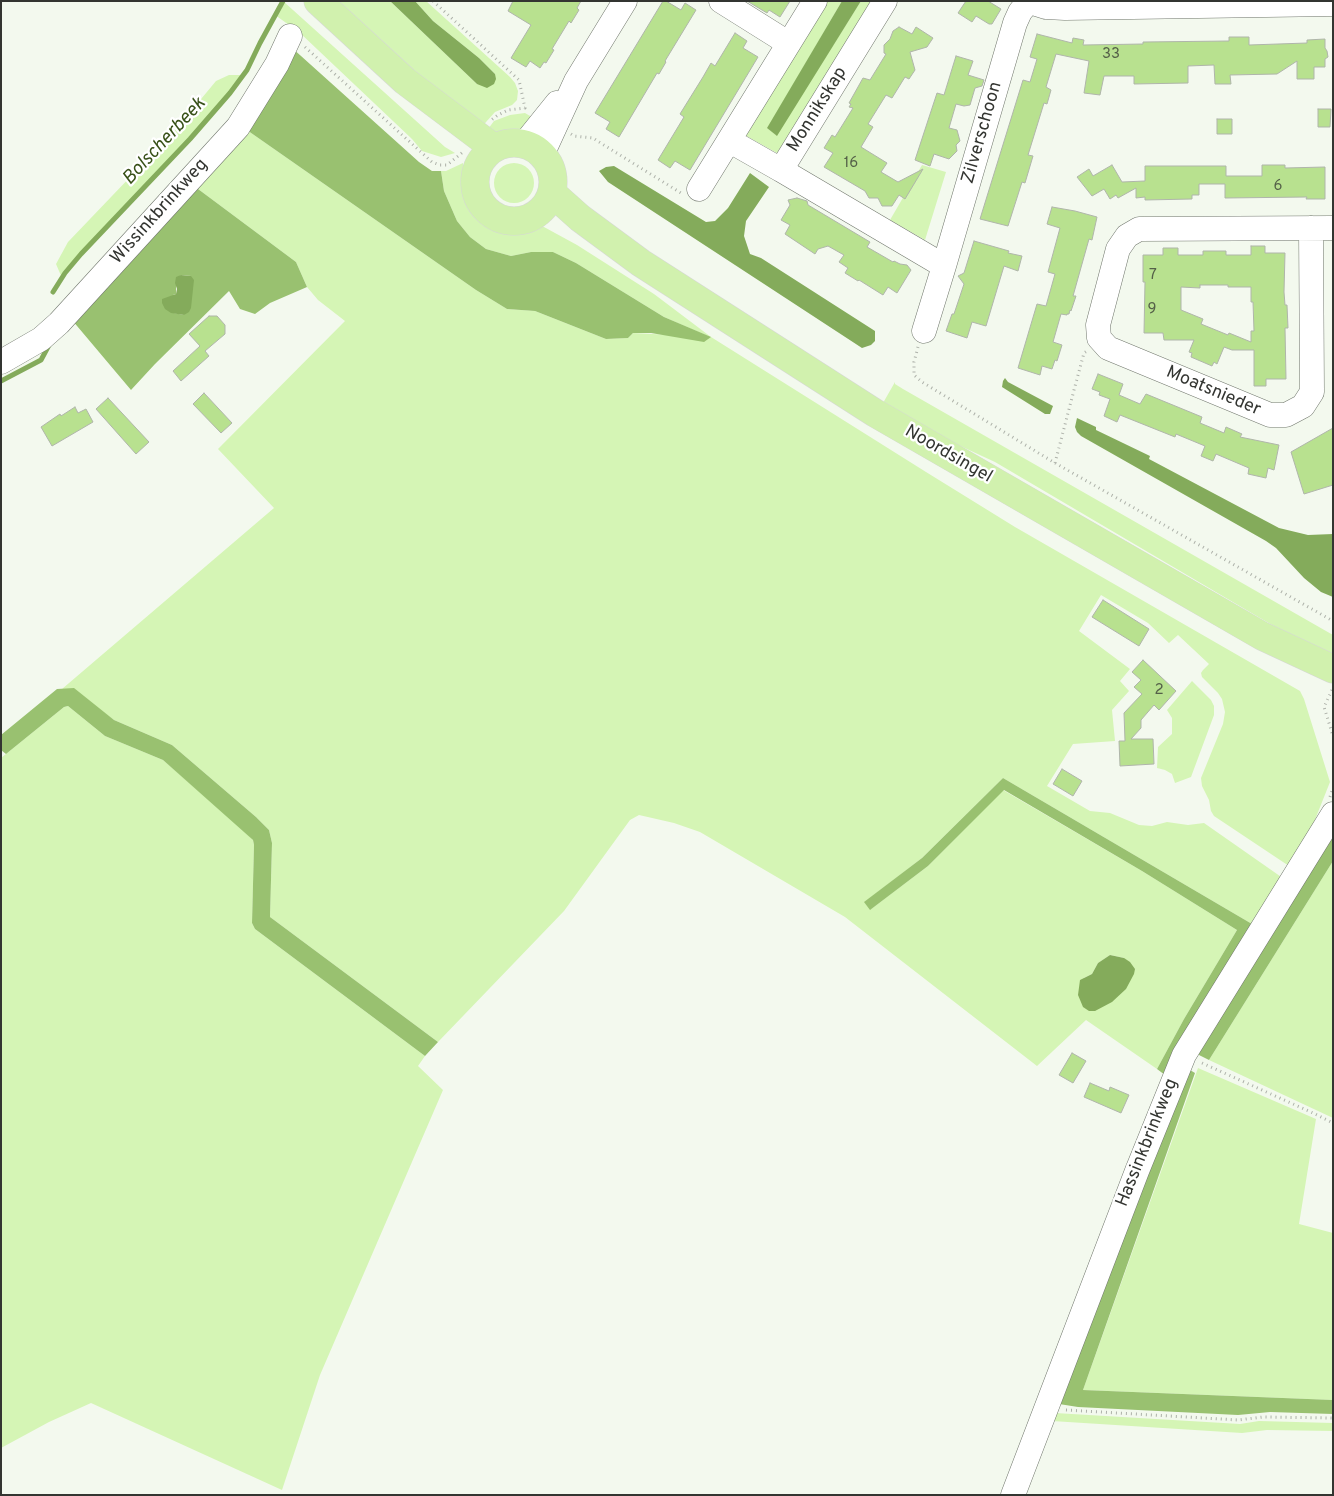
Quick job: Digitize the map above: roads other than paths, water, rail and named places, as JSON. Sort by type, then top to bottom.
[{"type":"main road","points":[[318,1],[486,157]]},
{"type":"main road","points":[[513,143],[533,150],[549,166],[553,180],[545,203],[527,219],[512,221],[496,217],[484,208],[477,195],[475,181],[486,157],[513,143]]},
{"type":"main road","name":"Noordsingel","points":[[545,203],[580,218],[641,263],[875,413],[1262,636],[1333,669]]},
{"type":"main road","name":"Noordsingel","points":[[1262,636],[1333,689]]},
{"type":"street","points":[[533,150],[543,116],[576,81],[625,1]]},
{"type":"street","points":[[721,1],[788,43]]},
{"type":"street","points":[[699,189],[730,142],[815,1]]},
{"type":"street","name":"Monnikskap","points":[[730,142],[781,170],[885,1]]},
{"type":"street","points":[[1028,2],[1046,7],[1065,8],[1264,3],[1333,4]]},
{"type":"street","name":"Zilverschoon","points":[[924,330],[1015,23],[1020,12],[1028,2]]},
{"type":"street","name":"Wissinkbrinkweg","points":[[1,362],[41,340],[59,323],[238,127],[277,64],[290,36]]},
{"type":"street","points":[[781,170],[944,266]]},
{"type":"street","name":"Moatsnieder","points":[[1138,228],[1322,228],[1312,392],[1303,406],[1286,415],[1270,415],[1108,348],[1099,338],[1098,325],[1118,249],[1127,236],[1138,228]]},
{"type":"street","name":"Hassinkbrinkweg","points":[[1013,1495],[1137,1171],[1184,1055],[1332,814]]},
{"type":"waterway","name":"Bolscherbeek","points":[[53,292],[65,273],[81,254],[190,139],[230,93],[247,70],[283,1]]},
{"type":"waterway","name":"Bolscherbeek","points":[[1,381],[41,360],[49,345]]}]
